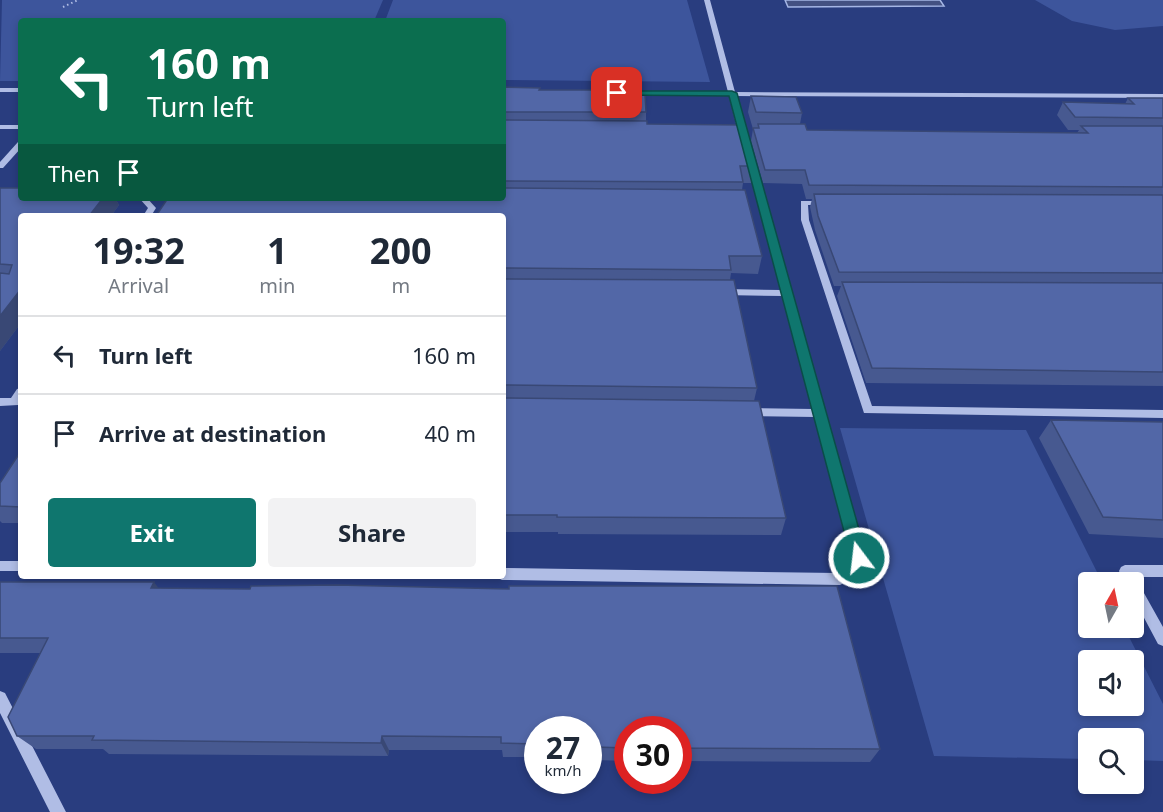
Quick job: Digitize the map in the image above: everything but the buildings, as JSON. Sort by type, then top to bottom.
[{"type":"street","points":[[506,574],[840,579],[859,558],[707,0]]},
{"type":"street","points":[[0,90],[18,90]]},
{"type":"street","points":[[583,93],[1163,96]]},
{"type":"street","points":[[0,127],[18,127]]},
{"type":"street","points":[[730,132],[754,132]]},
{"type":"street","points":[[0,165],[18,147]]},
{"type":"street","points":[[146,201],[152,208],[149,213]]},
{"type":"street","points":[[749,202],[761,202]]},
{"type":"street","points":[[840,203],[804,203],[806,220],[868,410],[1163,414]]},
{"type":"street","points":[[829,291],[841,291]]},
{"type":"street","points":[[715,292],[786,293]]},
{"type":"street","points":[[0,402],[14,402],[18,396]]},
{"type":"street","points":[[737,412],[819,413]]},
{"type":"street","points":[[0,566],[18,566]]},
{"type":"street","points":[[1125,572],[1163,571]]},
{"type":"street","points":[[1144,605],[1163,640]]},
{"type":"street","points":[[0,698],[58,812]]},
{"type":"path","points":[[63,8],[78,0]]},
{"type":"shaded area","points":[[2,0],[383,0],[375,18],[18,18],[18,81],[0,81]]},
{"type":"shaded area","points":[[393,0],[687,0],[710,82],[506,80],[506,18],[386,18]]},
{"type":"shaded area","points":[[785,0],[940,0],[944,6],[788,7]]},
{"type":"shaded area","points":[[1035,0],[1163,0],[1163,26],[1115,30],[1072,21]]},
{"type":"shaded area","points":[[840,428],[1026,430],[1097,572],[1078,572],[1078,638],[1130,638],[1136,650],[1078,650],[1078,716],[1144,716],[1144,666],[1163,704],[1163,761],[1144,760],[1144,728],[1078,728],[1078,759],[934,756]]},
{"type":"route","points":[[617,93],[732,93],[859,558]]}]
